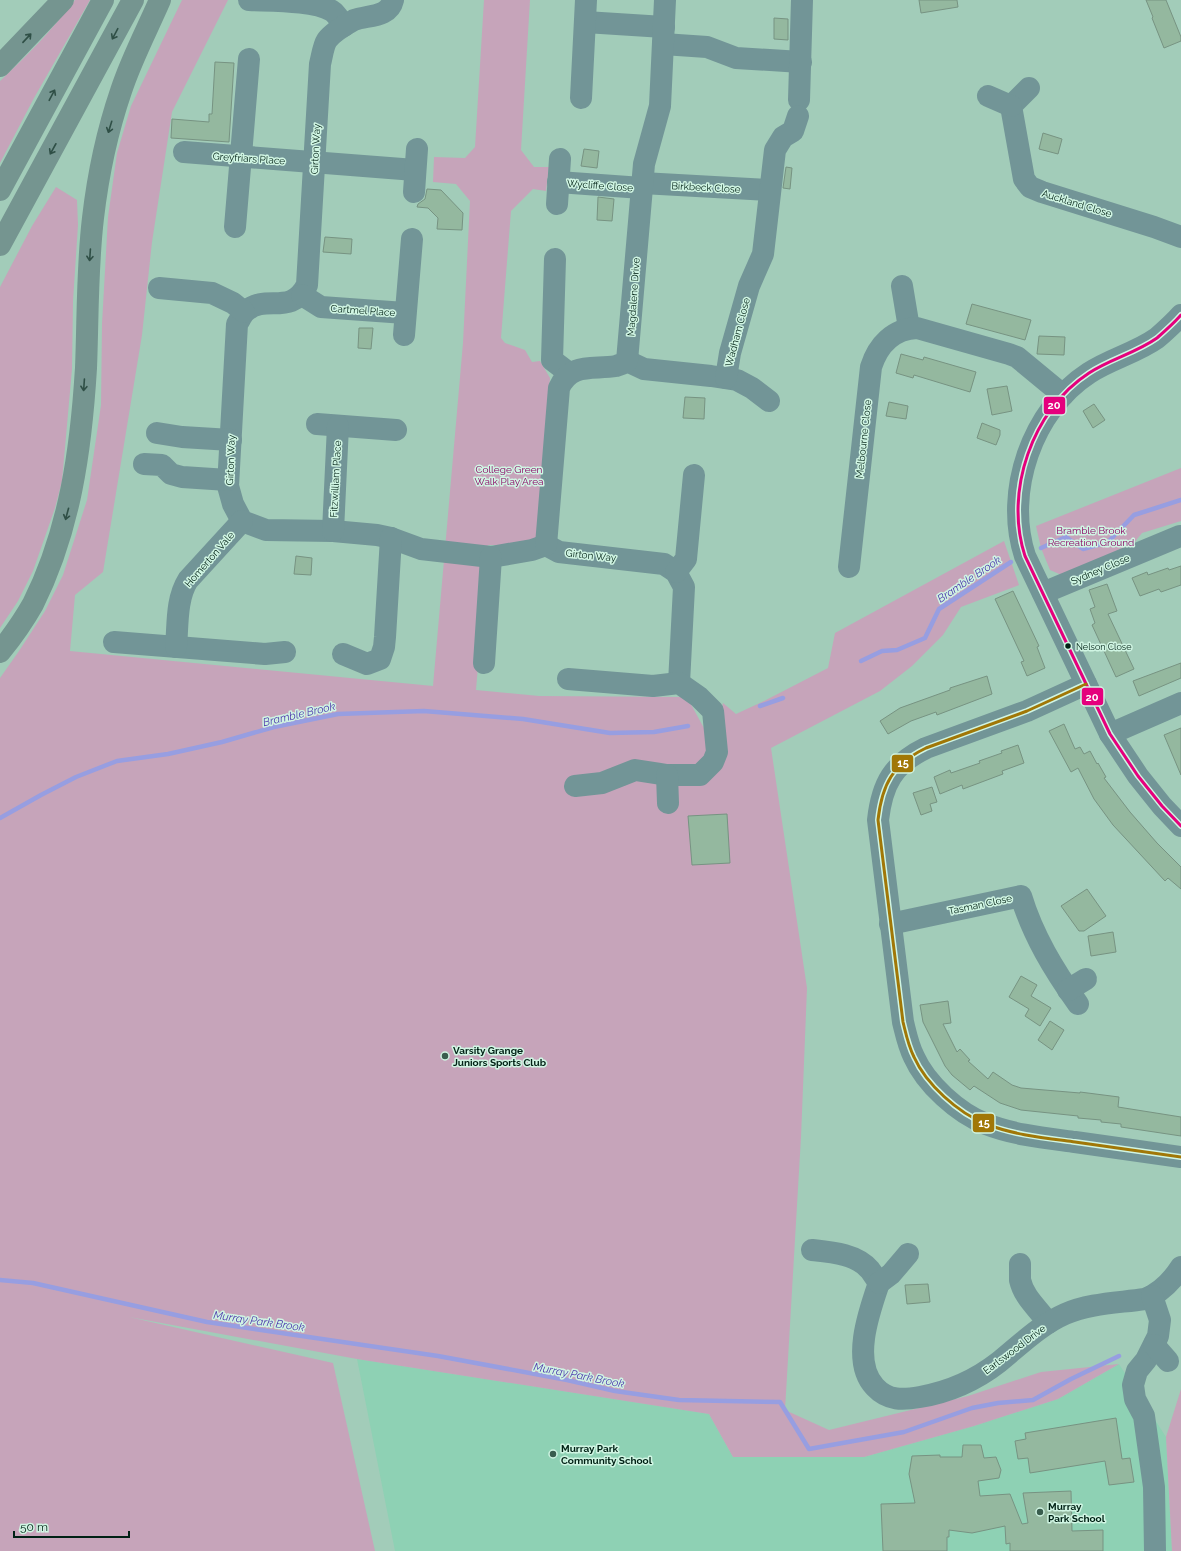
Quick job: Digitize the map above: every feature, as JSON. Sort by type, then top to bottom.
[{"type":"highway","points":[[0,66],[63,0]]},
{"type":"highway","points":[[0,190],[103,0]]},
{"type":"highway","points":[[0,245],[133,0]]},
{"type":"highway","points":[[0,652],[32,605],[41,587],[63,529],[69,505],[80,440],[86,367],[87,306],[93,217],[102,162],[107,136],[121,90],[160,0]]},
{"type":"street","points":[[249,0],[286,1],[323,5],[334,12],[344,26]]},
{"type":"street","name":"Girton Way","points":[[302,295],[307,285],[320,64],[326,41],[344,26],[356,20],[382,14],[392,4],[392,0]]},
{"type":"street","points":[[581,98],[586,0]]},
{"type":"street","name":"Magdalene Drive","points":[[627,361],[644,164],[660,106],[666,0]]},
{"type":"street","points":[[771,180],[775,150],[783,137],[793,131],[799,101],[802,10]]},
{"type":"street","points":[[585,22],[663,36],[707,47],[736,58],[800,62]]},
{"type":"street","points":[[235,227],[249,59]]},
{"type":"street","points":[[988,96],[1011,106],[1029,88]]},
{"type":"street","name":"Auckland Close","points":[[1011,106],[1024,179],[1030,187],[1181,237]]},
{"type":"street","name":"Greyfriars Place","points":[[184,152],[314,163],[416,160],[414,192]]},
{"type":"street","name":"Wycliffe Close","points":[[557,204],[560,159]]},
{"type":"street","name":"Birkbeck Close","points":[[642,185],[771,180]]},
{"type":"street","name":"Wadham Close","points":[[726,378],[730,353],[749,286],[763,254],[771,180]]},
{"type":"street","name":"Wycliffe Close","points":[[558,182],[642,185]]},
{"type":"street","points":[[404,335],[412,239]]},
{"type":"street","points":[[555,259],[552,360],[569,374]]},
{"type":"street","points":[[902,286],[909,328],[917,328],[1017,357],[1063,395]]},
{"type":"street","points":[[159,288],[212,293],[233,303],[244,312],[255,305],[293,302],[302,295]]},
{"type":"street","name":"Cartmel Place","points":[[302,295],[321,308],[405,313]]},
{"type":"street","name":"Girton Way","points":[[242,521],[233,504],[228,486],[228,480],[237,324],[244,312]]},
{"type":"street","points":[[1181,315],[1156,338],[1090,373],[1076,382],[1063,395],[1043,422],[1031,445],[1023,472],[1018,503],[1019,532],[1025,556],[1110,734],[1142,781],[1181,826]]},
{"type":"street","name":"Melbourne Close","points":[[855,556],[871,367],[875,355],[889,337],[909,328]]},
{"type":"street","points":[[242,521],[266,530],[333,531],[377,535],[391,538],[421,550],[490,557],[532,550],[546,545],[559,388],[563,380],[569,374],[579,369],[617,366],[627,361]]},
{"type":"street","name":"Wadham Close","points":[[627,361],[644,369],[737,380],[752,388],[769,401]]},
{"type":"street","name":"Fitzwilliam Place","points":[[333,531],[328,425],[396,430]]},
{"type":"street","points":[[157,432],[182,437],[231,440]]},
{"type":"street","points":[[144,464],[162,465],[170,474],[182,477],[228,480]]},
{"type":"street","points":[[679,683],[684,587],[676,572],[686,559],[694,475]]},
{"type":"street","name":"Homerton Vale","points":[[176,647],[182,589],[188,580],[242,521]]},
{"type":"street","name":"Sydney Close","points":[[1043,593],[1180,536]]},
{"type":"street","points":[[343,654],[367,664],[380,659],[384,647],[385,637],[391,538]]},
{"type":"street","name":"Girton Way","points":[[546,545],[559,552],[664,564],[676,572]]},
{"type":"street","points":[[484,663],[490,557]]},
{"type":"street","points":[[114,642],[265,654],[285,652]]},
{"type":"street","points":[[568,679],[653,686],[679,683],[700,697],[713,711],[717,752],[713,762],[700,775],[667,775],[635,770],[602,783],[575,786]]},
{"type":"street","points":[[1086,684],[1027,711],[926,748],[902,762],[893,772],[882,796],[878,820],[903,1022],[914,1058],[927,1078],[939,1092],[976,1120],[1003,1130],[1026,1135],[1181,1157]]},
{"type":"street","points":[[1110,734],[1181,703]]},
{"type":"street","points":[[667,775],[668,802]]},
{"type":"street","name":"Tasman Close","points":[[890,924],[1019,887],[1030,922],[1052,966],[1077,991]]},
{"type":"street","points":[[812,1250],[837,1254],[862,1263],[870,1270],[879,1283],[890,1274],[908,1254]]},
{"type":"street","points":[[1020,1264],[1020,1281],[1027,1297],[1042,1313],[1048,1323]]},
{"type":"street","name":"Earlswood Drive","points":[[879,1283],[867,1320],[864,1342],[864,1360],[867,1376],[874,1386],[882,1393],[894,1399],[907,1399],[936,1394],[966,1383],[998,1363],[1040,1328],[1065,1314],[1093,1306],[1145,1299],[1152,1296],[1167,1284],[1181,1267]]},
{"type":"street","points":[[1152,1296],[1160,1320],[1158,1336],[1146,1360],[1137,1371],[1133,1385],[1135,1399],[1144,1416],[1154,1487],[1154,1551]]},
{"type":"street","points":[[1154,1345],[1168,1361]]},
{"type":"shaded area","name":"Murray Park Community School","points":[[357,1359],[709,1414],[733,1457],[864,1457],[974,1426],[1058,1399],[1119,1364],[1166,1437],[1172,1551],[395,1551]]},
{"type":"green space","points":[[75,0],[90,0],[34,98],[0,163],[0,81],[39,42]]},
{"type":"green space","name":"College Green Walk Play Area","points":[[182,0],[228,0],[172,112],[152,242],[142,335],[103,572],[75,595],[70,651],[433,686],[463,343],[470,201],[456,184],[433,182],[434,157],[465,158],[475,147],[484,0],[530,0],[521,150],[534,167],[549,167],[546,191],[533,189],[511,211],[501,338],[505,343],[525,350],[532,362],[540,361],[550,378],[538,536],[528,545],[488,545],[476,690],[539,696],[687,697],[705,730],[716,731],[723,703],[736,714],[828,668],[835,633],[1004,541],[1019,585],[961,607],[943,635],[912,666],[880,691],[771,748],[807,988],[801,1137],[785,1410],[829,1430],[968,1396],[1041,1372],[1119,1364],[1058,1399],[974,1426],[864,1457],[733,1457],[709,1414],[357,1359],[129,1317],[333,1363],[375,1551],[0,1551],[0,678],[45,611],[63,575],[87,500],[101,405],[102,324],[108,217],[117,153],[131,106]]},
{"type":"green space","points":[[56,187],[77,200],[78,225],[73,301],[72,369],[62,481],[55,508],[33,571],[18,601],[0,628],[0,287],[32,226]]},
{"type":"green space","name":"Bramble Brook Recreation Ground","points":[[1181,468],[1181,521],[1142,533],[1125,554],[1064,576],[1050,570],[1041,548],[1036,526]]},
{"type":"green space","points":[[1181,1389],[1181,1551],[1172,1551],[1166,1437]]},
{"type":"building","points":[[919,0],[957,0],[958,7],[921,13]]},
{"type":"building","points":[[1146,0],[1166,0],[1181,37],[1181,41],[1164,48]]},
{"type":"building","points":[[774,18],[788,19],[788,40],[774,39]]},
{"type":"building","points":[[215,62],[234,63],[229,142],[171,138],[172,119],[209,122],[209,114],[212,114]]},
{"type":"building","points":[[1043,133],[1062,139],[1058,154],[1039,149]]},
{"type":"building","points":[[584,149],[599,151],[597,168],[581,166]]},
{"type":"building","points":[[786,167],[792,168],[790,189],[783,188]]},
{"type":"building","points":[[427,189],[441,190],[463,213],[462,230],[437,229],[438,218],[428,208],[417,207],[418,204],[425,199]]},
{"type":"building","points":[[598,197],[614,199],[612,221],[597,220]]},
{"type":"building","points":[[325,237],[352,239],[351,254],[323,252]]},
{"type":"building","points":[[972,304],[1031,320],[1025,340],[966,324]]},
{"type":"building","points":[[359,328],[373,328],[371,349],[358,348]]},
{"type":"building","points":[[1039,336],[1065,337],[1064,355],[1037,354]]},
{"type":"building","points":[[901,354],[923,360],[924,357],[976,372],[970,392],[914,375],[913,378],[896,373]]},
{"type":"building","points":[[1007,386],[1012,411],[992,415],[987,389]]},
{"type":"building","points":[[685,397],[705,398],[704,419],[683,418]]},
{"type":"building","points":[[889,402],[908,406],[906,419],[886,416]]},
{"type":"building","points":[[1094,404],[1105,420],[1093,428],[1083,411]]},
{"type":"building","points":[[982,423],[1000,430],[1000,435],[996,445],[977,438]]},
{"type":"building","points":[[296,556],[312,558],[311,575],[294,574]]},
{"type":"building","points":[[1181,566],[1181,585],[1161,592],[1159,589],[1140,596],[1132,578],[1147,572],[1148,575],[1168,568],[1169,570]]},
{"type":"building","points":[[1107,584],[1117,611],[1108,614],[1134,669],[1116,677],[1092,625],[1095,623],[1090,609],[1095,607],[1089,590]]},
{"type":"building","points":[[1013,591],[1039,646],[1037,647],[1045,668],[1027,676],[1021,662],[1024,661],[995,599]]},
{"type":"building","points":[[1181,663],[1181,678],[1139,696],[1133,681]]},
{"type":"building","points":[[987,676],[992,694],[937,715],[936,712],[911,721],[888,734],[880,721],[900,708],[950,690],[950,688]]},
{"type":"building","points":[[1064,724],[1075,749],[1080,747],[1084,754],[1090,751],[1106,777],[1104,778],[1130,812],[1157,843],[1181,867],[1181,889],[1168,878],[1165,881],[1113,825],[1094,799],[1078,768],[1071,772],[1049,731]]},
{"type":"building","points":[[1181,728],[1181,775],[1164,735]]},
{"type":"building","points":[[1018,745],[1024,763],[1002,771],[1003,774],[963,789],[962,785],[940,794],[934,777],[950,770],[951,773],[980,763],[979,761],[1002,753],[1001,751]]},
{"type":"building","points":[[932,787],[937,802],[930,804],[932,811],[921,815],[913,793]]},
{"type":"building","points":[[727,814],[730,863],[692,865],[688,816]]},
{"type":"building","points":[[1087,889],[1106,916],[1084,931],[1079,931],[1061,906]]},
{"type":"building","points":[[1113,932],[1116,952],[1091,956],[1088,936]]},
{"type":"building","points":[[1021,976],[1037,985],[1031,996],[1051,1008],[1040,1026],[1025,1016],[1029,1009],[1009,997]]},
{"type":"building","points":[[948,1001],[951,1023],[943,1024],[957,1052],[960,1049],[970,1060],[968,1061],[988,1079],[993,1072],[1012,1085],[1021,1088],[1080,1092],[1119,1097],[1118,1107],[1181,1117],[1181,1136],[1121,1127],[1121,1124],[1078,1118],[1078,1116],[1021,1110],[1000,1103],[974,1086],[970,1090],[952,1075],[945,1066],[923,1022],[920,1005]]},
{"type":"building","points":[[1050,1021],[1064,1030],[1052,1050],[1038,1040]]},
{"type":"building","points":[[928,1284],[930,1302],[907,1304],[905,1285]]},
{"type":"building","points":[[1116,1418],[1122,1459],[1130,1458],[1134,1482],[1109,1485],[1105,1461],[1030,1473],[1028,1458],[1018,1459],[1015,1441],[1026,1439],[1025,1433]]},
{"type":"building","points":[[963,1445],[981,1445],[984,1458],[996,1457],[1001,1470],[999,1478],[978,1481],[980,1496],[1010,1494],[1022,1524],[1028,1523],[1023,1493],[1071,1491],[1072,1531],[1103,1530],[1103,1551],[1010,1551],[1010,1543],[1006,1544],[1005,1526],[972,1533],[949,1530],[949,1537],[947,1537],[947,1551],[883,1551],[881,1504],[915,1503],[909,1474],[912,1456],[940,1455],[940,1457],[962,1457]]},
{"type":"waterway","name":"Bramble Brook","points":[[1041,548],[1066,537],[1083,549],[1108,542],[1134,515],[1181,500]]},
{"type":"waterway","name":"Bramble Brook","points":[[861,661],[882,651],[897,650],[925,638],[939,609],[1011,562]]},
{"type":"waterway","name":"Bramble Brook","points":[[760,706],[783,698]]},
{"type":"waterway","name":"Bramble Brook","points":[[0,818],[76,777],[117,761],[168,754],[222,742],[274,727],[338,714],[424,711],[523,719],[610,733],[654,732],[688,726]]},
{"type":"waterway","name":"Murray Park Brook","points":[[0,1280],[33,1283],[207,1322],[438,1356],[567,1380],[615,1391],[679,1400],[780,1402],[809,1449],[904,1432],[972,1408],[998,1403],[1033,1400],[1071,1379],[1119,1356]]},
{"type":"transit line","name":"20","points":[[1181,315],[1157,338],[1089,373],[1069,389],[1052,408],[1038,430],[1028,454],[1021,480],[1018,506],[1019,531],[1025,556],[1110,734],[1138,776],[1162,806],[1181,826]]},
{"type":"transit line","name":"15","points":[[1086,684],[1027,711],[926,748],[905,761],[891,776],[883,796],[878,820],[903,1022],[912,1053],[926,1077],[954,1105],[975,1119],[997,1128],[1030,1136],[1181,1157]]},
{"type":"place","name":"Nelson Close","points":[[1068,646]]},
{"type":"place","name":"Varsity Grange Juniors Sports Club","points":[[445,1056]]},
{"type":"place","name":"Murray Park Community School","points":[[553,1454]]},
{"type":"place","name":"Murray Park School","points":[[1040,1512]]}]
